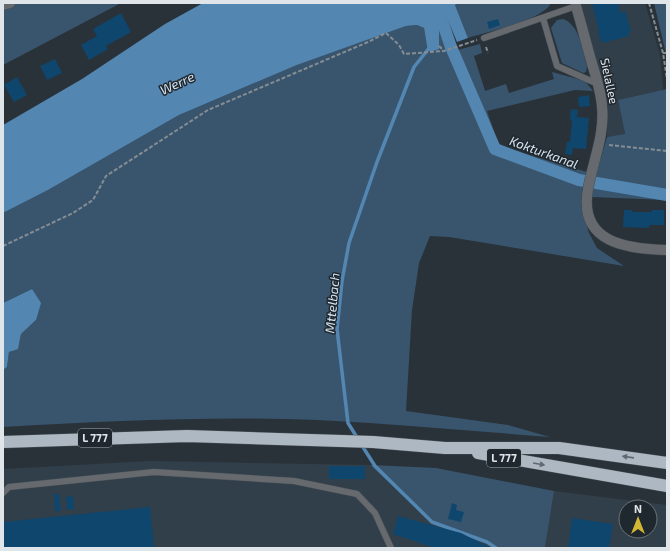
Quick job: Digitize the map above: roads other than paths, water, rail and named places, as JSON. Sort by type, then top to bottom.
[{"type":"highway","name":"L 777","points":[[3,442],[187,436],[350,441],[445,448],[559,448],[667,463]]},
{"type":"highway","name":"L 777","points":[[445,448],[667,486]]},
{"type":"street","points":[[3,5],[10,3]]},
{"type":"street","name":"Sielallee","points":[[575,4],[598,84],[602,106],[600,144],[588,188],[586,204],[593,226],[605,238],[625,247],[667,250]]},
{"type":"lane","points":[[484,38],[543,18],[575,4]]},
{"type":"lane","points":[[543,18],[557,66],[598,84]]},
{"type":"lane","points":[[3,493],[9,487],[154,472],[294,481],[357,494],[375,513],[391,548]]},
{"type":"water","name":"Werre","points":[[203,3],[458,3],[455,5],[468,38],[457,42],[444,11],[439,12],[439,49],[428,51],[424,28],[417,25],[406,26],[297,65],[179,115],[48,190],[3,213],[3,125],[82,79],[165,24]]},
{"type":"water","points":[[32,289],[41,303],[36,320],[21,334],[18,349],[9,352],[7,367],[3,370],[3,303]]},
{"type":"waterway","name":"Kokturkanal","points":[[436,3],[451,47],[495,149],[579,180],[667,195]]},
{"type":"waterway","name":"Mttelbach","points":[[358,439],[348,423],[337,329],[342,281],[349,243],[377,162],[414,67],[430,47]]},
{"type":"waterway","name":"Mttelbach","points":[[361,444],[375,466],[432,522],[487,542],[496,548]]}]
